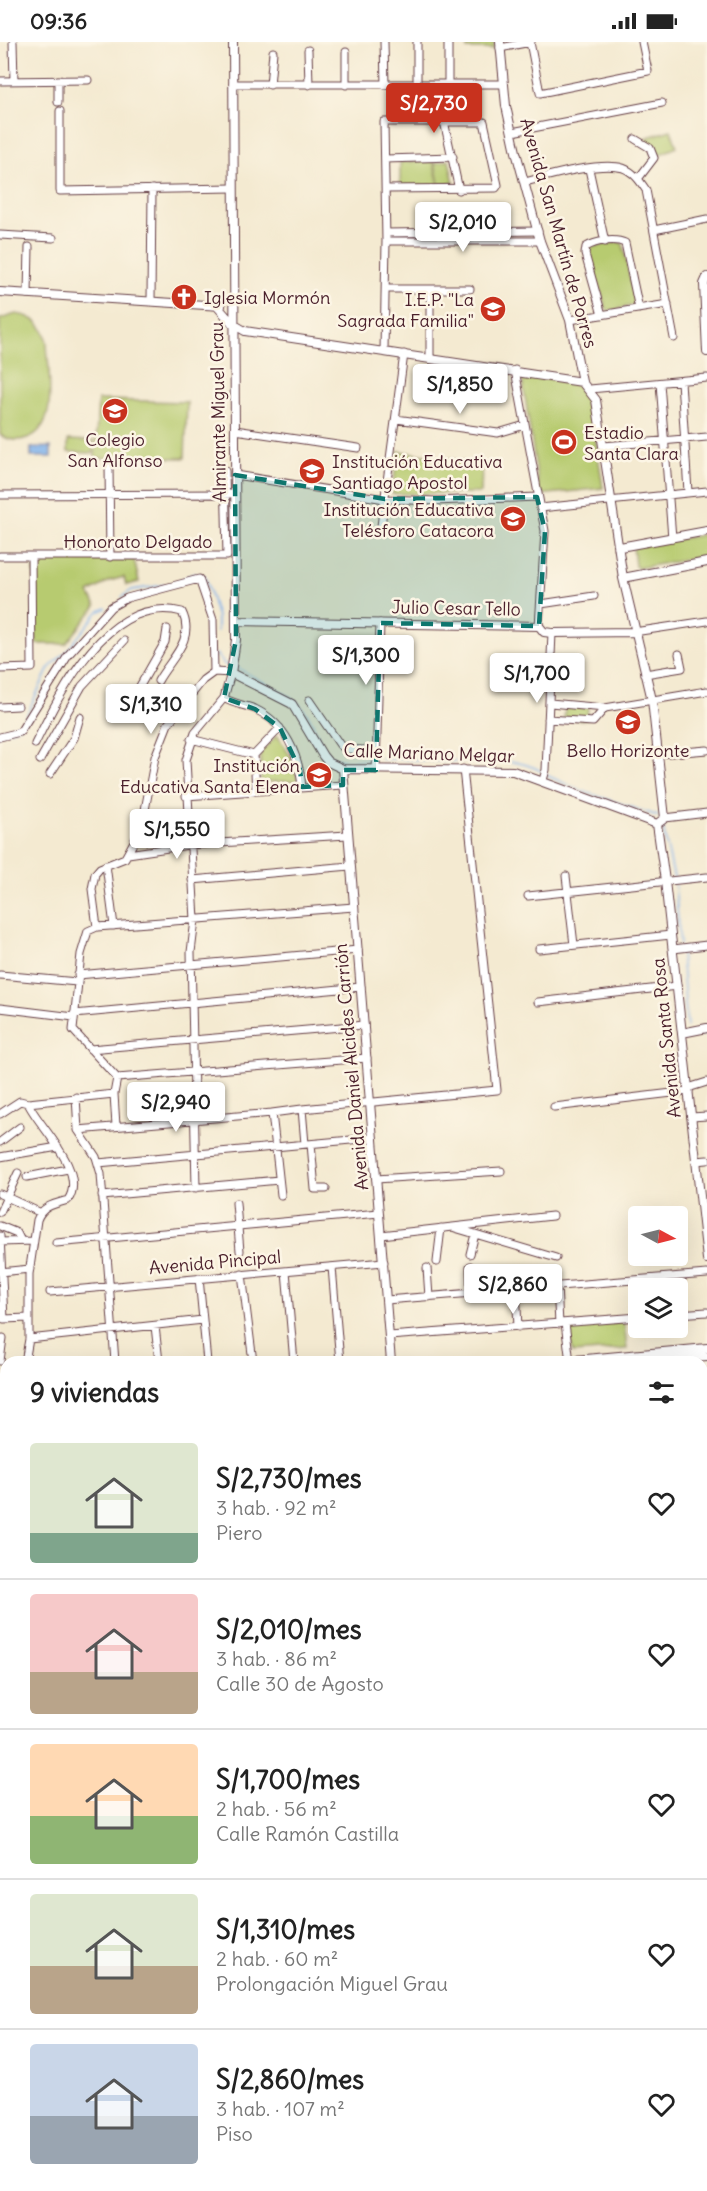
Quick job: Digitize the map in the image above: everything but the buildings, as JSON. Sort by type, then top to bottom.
[{"type":"street","points":[[13,42],[14,81]]},
{"type":"street","name":"Almirante Miguel Grau","points":[[231,674],[236,621],[233,42]]},
{"type":"street","points":[[384,42],[384,85]]},
{"type":"street","points":[[417,42],[417,85]]},
{"type":"street","points":[[448,42],[448,85]]},
{"type":"street","points":[[500,45],[530,42],[540,93],[648,71],[642,42]]},
{"type":"street","name":"Avenida San Martín de Porres","points":[[500,45],[503,84],[512,132],[540,241],[570,320],[582,381]]},
{"type":"street","points":[[308,50],[309,85]]},
{"type":"street","points":[[270,85],[273,52]]},
{"type":"street","points":[[346,52],[346,85]]},
{"type":"street","points":[[58,80],[58,102]]},
{"type":"street","points":[[0,81],[88,80]]},
{"type":"street","points":[[233,84],[503,84]]},
{"type":"street","points":[[512,132],[662,103]]},
{"type":"street","points":[[60,111],[60,190],[233,188]]},
{"type":"street","points":[[444,121],[459,190]]},
{"type":"street","points":[[384,351],[386,159],[384,122],[484,122],[498,185],[496,188],[386,189]]},
{"type":"street","points":[[635,139],[650,148],[654,158],[638,179]]},
{"type":"street","points":[[386,159],[453,158]]},
{"type":"street","points":[[525,182],[601,166],[622,168],[638,179],[646,190],[674,338]]},
{"type":"street","points":[[589,169],[605,242]]},
{"type":"street","points":[[151,301],[152,189]]},
{"type":"street","points":[[654,230],[707,219]]},
{"type":"street","points":[[386,237],[538,231]]},
{"type":"street","points":[[0,235],[52,238]]},
{"type":"street","points":[[386,237],[540,241]]},
{"type":"street","points":[[602,315],[585,250],[588,245],[605,242],[620,240],[625,243],[639,309]]},
{"type":"street","points":[[28,294],[29,247]]},
{"type":"street","points":[[707,277],[704,284],[707,351]]},
{"type":"street","points":[[386,289],[470,289]]},
{"type":"street","points":[[430,289],[430,358]]},
{"type":"street","points":[[0,292],[151,301],[234,309]]},
{"type":"street","points":[[570,320],[668,304]]},
{"type":"street","points":[[217,306],[234,324],[245,330],[582,381],[590,389],[596,400],[623,578],[652,700],[660,754],[665,818]]},
{"type":"street","points":[[381,526],[404,354]]},
{"type":"street","points":[[515,370],[545,531],[539,626]]},
{"type":"street","points":[[590,389],[707,378]]},
{"type":"street","points":[[681,381],[688,492]]},
{"type":"street","points":[[660,383],[672,538]]},
{"type":"street","points":[[396,419],[498,433],[525,425]]},
{"type":"street","points":[[235,430],[358,448]]},
{"type":"street","points":[[604,446],[707,437]]},
{"type":"street","points":[[108,465],[110,556]]},
{"type":"street","name":"Honorato Delgado","points":[[0,556],[227,556],[225,471]]},
{"type":"street","points":[[235,475],[385,500],[435,501],[537,497]]},
{"type":"street","points":[[540,508],[668,493],[707,491]]},
{"type":"street","points":[[0,495],[236,494]]},
{"type":"street","points":[[620,547],[707,531]]},
{"type":"street","points":[[0,669],[32,668],[31,556]]},
{"type":"street","points":[[623,578],[707,562]]},
{"type":"street","points":[[0,737],[20,732],[69,654],[111,607],[127,598],[199,579],[213,620],[214,672]]},
{"type":"street","points":[[541,604],[594,596]]},
{"type":"street","points":[[35,744],[49,713],[70,678],[114,628],[133,615],[150,611],[166,609],[182,612],[186,629],[183,645],[158,681]]},
{"type":"street","name":"Julio Cesar Tello","points":[[236,621],[539,626],[544,632],[552,633],[634,632],[707,621]]},
{"type":"street","points":[[376,770],[380,623]]},
{"type":"street","points":[[124,714],[165,642],[167,629]]},
{"type":"street","points":[[543,780],[550,703],[552,633]]},
{"type":"street","points":[[40,760],[82,686],[124,641]]},
{"type":"street","points":[[645,674],[682,669],[679,654]]},
{"type":"street","points":[[97,927],[92,889],[95,874],[106,865],[119,862],[128,854],[142,826],[155,757],[168,724],[193,689],[214,672],[231,674],[224,698],[191,739],[186,760],[188,845],[195,920],[191,934],[191,965],[196,1188]]},
{"type":"street","name":"Calle Mariano Melgar","points":[[231,674],[292,704],[328,762],[343,769],[513,771],[543,780],[657,824]]},
{"type":"street","points":[[550,703],[605,708],[707,691]]},
{"type":"street","points":[[224,698],[255,709],[280,728],[289,740],[300,770],[302,787]]},
{"type":"street","points":[[309,700],[340,745],[346,749],[377,751]]},
{"type":"street","points":[[0,707],[18,706]]},
{"type":"street","points":[[548,719],[593,722],[605,708]]},
{"type":"street","points":[[50,774],[74,738],[80,717]]},
{"type":"street","points":[[256,791],[254,755],[280,728]]},
{"type":"street","points":[[191,739],[254,755]]},
{"type":"street","points":[[660,754],[707,750]]},
{"type":"street","name":"Avenida Daniel Alcides Carrión","points":[[343,769],[391,1356]]},
{"type":"street","points":[[78,1130],[497,1090],[463,769]]},
{"type":"street","points":[[186,796],[343,785]]},
{"type":"street","points":[[657,824],[665,818],[707,813]]},
{"type":"street","name":"Avenida Santa Rosa","points":[[657,824],[707,1259]]},
{"type":"street","points":[[128,854],[188,845],[347,835]]},
{"type":"street","points":[[106,865],[114,926]]},
{"type":"street","points":[[192,880],[350,866]]},
{"type":"street","points":[[566,876],[574,945]]},
{"type":"street","points":[[528,896],[707,877]]},
{"type":"street","points":[[117,1078],[74,1032],[77,979],[84,939],[88,931],[97,927],[354,907]]},
{"type":"street","points":[[540,949],[671,935]]},
{"type":"street","points":[[673,949],[707,945]]},
{"type":"street","points":[[0,975],[77,979],[191,965],[358,950]]},
{"type":"street","points":[[538,1002],[677,986]]},
{"type":"street","points":[[0,1008],[74,1015],[362,987]]},
{"type":"street","points":[[90,1049],[364,1025]]},
{"type":"street","points":[[682,1033],[707,1028]]},
{"type":"street","points":[[117,1078],[367,1058]]},
{"type":"street","points":[[116,1126],[114,1094],[117,1078]]},
{"type":"street","points":[[554,1107],[688,1090],[707,1082]]},
{"type":"street","points":[[0,1114],[20,1101],[28,1103],[114,1094]]},
{"type":"street","points":[[76,1097],[78,1130],[98,1163],[114,1356]]},
{"type":"street","points":[[26,1356],[29,1339],[30,1269],[39,1212],[47,1206],[68,1200],[70,1196],[68,1169],[58,1147],[28,1103]]},
{"type":"street","points":[[302,1108],[315,1189],[326,1189]]},
{"type":"street","points":[[272,1113],[281,1195]]},
{"type":"street","points":[[692,1117],[707,1116]]},
{"type":"street","points":[[0,1142],[20,1128]]},
{"type":"street","points":[[98,1163],[373,1138]]},
{"type":"street","points":[[0,1157],[58,1147]]},
{"type":"street","points":[[696,1161],[707,1160]]},
{"type":"street","points":[[27,1177],[68,1169]]},
{"type":"street","points":[[376,1179],[501,1171]]},
{"type":"street","points":[[0,1212],[3,1196],[18,1173]]},
{"type":"street","points":[[102,1196],[279,1180]]},
{"type":"street","points":[[3,1196],[39,1212]]},
{"type":"street","points":[[236,1203],[240,1251]]},
{"type":"street","points":[[57,1243],[379,1213]]},
{"type":"street","points":[[381,1234],[552,1216]]},
{"type":"street","points":[[0,1226],[17,1233],[21,1241]]},
{"type":"street","points":[[452,1227],[556,1258]]},
{"type":"street","points":[[438,1262],[441,1228]]},
{"type":"street","points":[[470,1254],[475,1234]]},
{"type":"street","points":[[28,1318],[2,1319],[1,1240],[34,1241]]},
{"type":"street","name":"Avenida Pincipal","points":[[50,1292],[384,1262]]},
{"type":"street","points":[[332,1266],[340,1356]]},
{"type":"street","points":[[470,1266],[471,1293]]},
{"type":"street","points":[[427,1268],[429,1297]]},
{"type":"street","points":[[2,1272],[30,1269]]},
{"type":"street","points":[[286,1271],[293,1356]]},
{"type":"street","points":[[386,1300],[707,1274]]},
{"type":"street","points":[[242,1275],[252,1356]]},
{"type":"street","points":[[199,1278],[206,1356]]},
{"type":"street","points":[[557,1286],[569,1356]]},
{"type":"street","points":[[516,1290],[518,1327]]},
{"type":"street","points":[[688,1313],[707,1312]]},
{"type":"street","points":[[389,1336],[628,1318]]},
{"type":"street","points":[[29,1339],[112,1332],[203,1320]]},
{"type":"street","points":[[155,1326],[158,1356]]},
{"type":"street","points":[[1,1356],[3,1338]]},
{"type":"street","points":[[628,1356],[707,1348]]},
{"type":"highlighted area","points":[[235,475],[385,499],[537,497],[545,531],[539,626],[380,623],[376,770],[343,770],[343,785],[302,787],[300,770],[280,728],[255,709],[224,698],[236,640]]},
{"type":"green space","points":[[467,42],[494,42],[494,49],[467,49]]},
{"type":"green space","points":[[671,130],[677,147],[658,155],[645,138]]},
{"type":"green space","points":[[449,160],[454,183],[439,186],[400,186],[400,162],[433,161],[439,184],[435,163]]},
{"type":"green space","points":[[619,242],[623,244],[635,305],[609,311],[588,253],[591,247]]},
{"type":"green space","points":[[16,314],[38,323],[44,332],[47,344],[50,397],[44,423],[37,432],[27,438],[16,440],[0,435],[0,319]]},
{"type":"green space","name":"Estadio Santa Clara","points":[[525,374],[576,384],[589,396],[603,488],[540,495],[522,377]]},
{"type":"green space","points":[[98,400],[187,402],[185,458],[95,458]]},
{"type":"green space","points":[[68,440],[93,441],[93,453],[68,452]]},
{"type":"green space","points":[[398,451],[482,464],[481,493],[392,494]]},
{"type":"green space","points":[[707,534],[707,556],[638,568],[635,566],[633,547]]},
{"type":"green space","points":[[134,559],[139,582],[126,585],[124,577],[109,581],[89,593],[96,606],[66,644],[36,644],[34,560]]},
{"type":"green space","points":[[565,706],[588,707],[587,720],[564,719]]},
{"type":"green space","points":[[277,735],[291,757],[298,781],[261,782],[260,753]]},
{"type":"green space","points":[[624,1321],[627,1349],[573,1353],[568,1327]]},
{"type":"water","points":[[51,447],[51,457],[31,457],[31,448]]},
{"type":"waterway","points":[[182,580],[193,574],[205,576],[217,617],[217,631]]},
{"type":"waterway","points":[[122,597],[132,590],[165,585]]},
{"type":"waterway","points":[[25,718],[49,668],[66,652],[98,612],[106,608]]},
{"type":"waterway","points":[[216,654],[224,664],[230,666]]},
{"type":"waterway","points":[[237,667],[294,700],[306,712],[327,753],[336,758],[351,761],[373,759]]},
{"type":"waterway","points":[[9,731],[21,725]]},
{"type":"waterway","points":[[380,759],[494,760],[518,763],[541,771]]},
{"type":"waterway","points":[[546,775],[582,791],[658,816]]},
{"type":"waterway","points":[[662,824],[674,878]]},
{"type":"waterway","points":[[675,884],[680,945]]},
{"type":"waterway","points":[[681,952],[687,1027]]},
{"type":"waterway","points":[[687,1034],[687,1037],[707,1034]]},
{"type":"place","name":"Iglesia Mormón","points":[[184,297]]},
{"type":"place","name":"I.E.P. \"La Sagrada Familia\"","points":[[493,309]]},
{"type":"place","name":"Colegio San Alfonso","points":[[115,411]]},
{"type":"place","name":"Estadio Santa Clara","points":[[564,442]]},
{"type":"place","name":"Institución Educativa Santiago Apostol","points":[[312,471]]},
{"type":"place","name":"Institución Educativa Telésforo Catacora","points":[[513,519]]},
{"type":"place","name":"Bello Horizonte","points":[[628,722]]},
{"type":"place","name":"Institución Educativa Santa Elena","points":[[319,775]]}]
